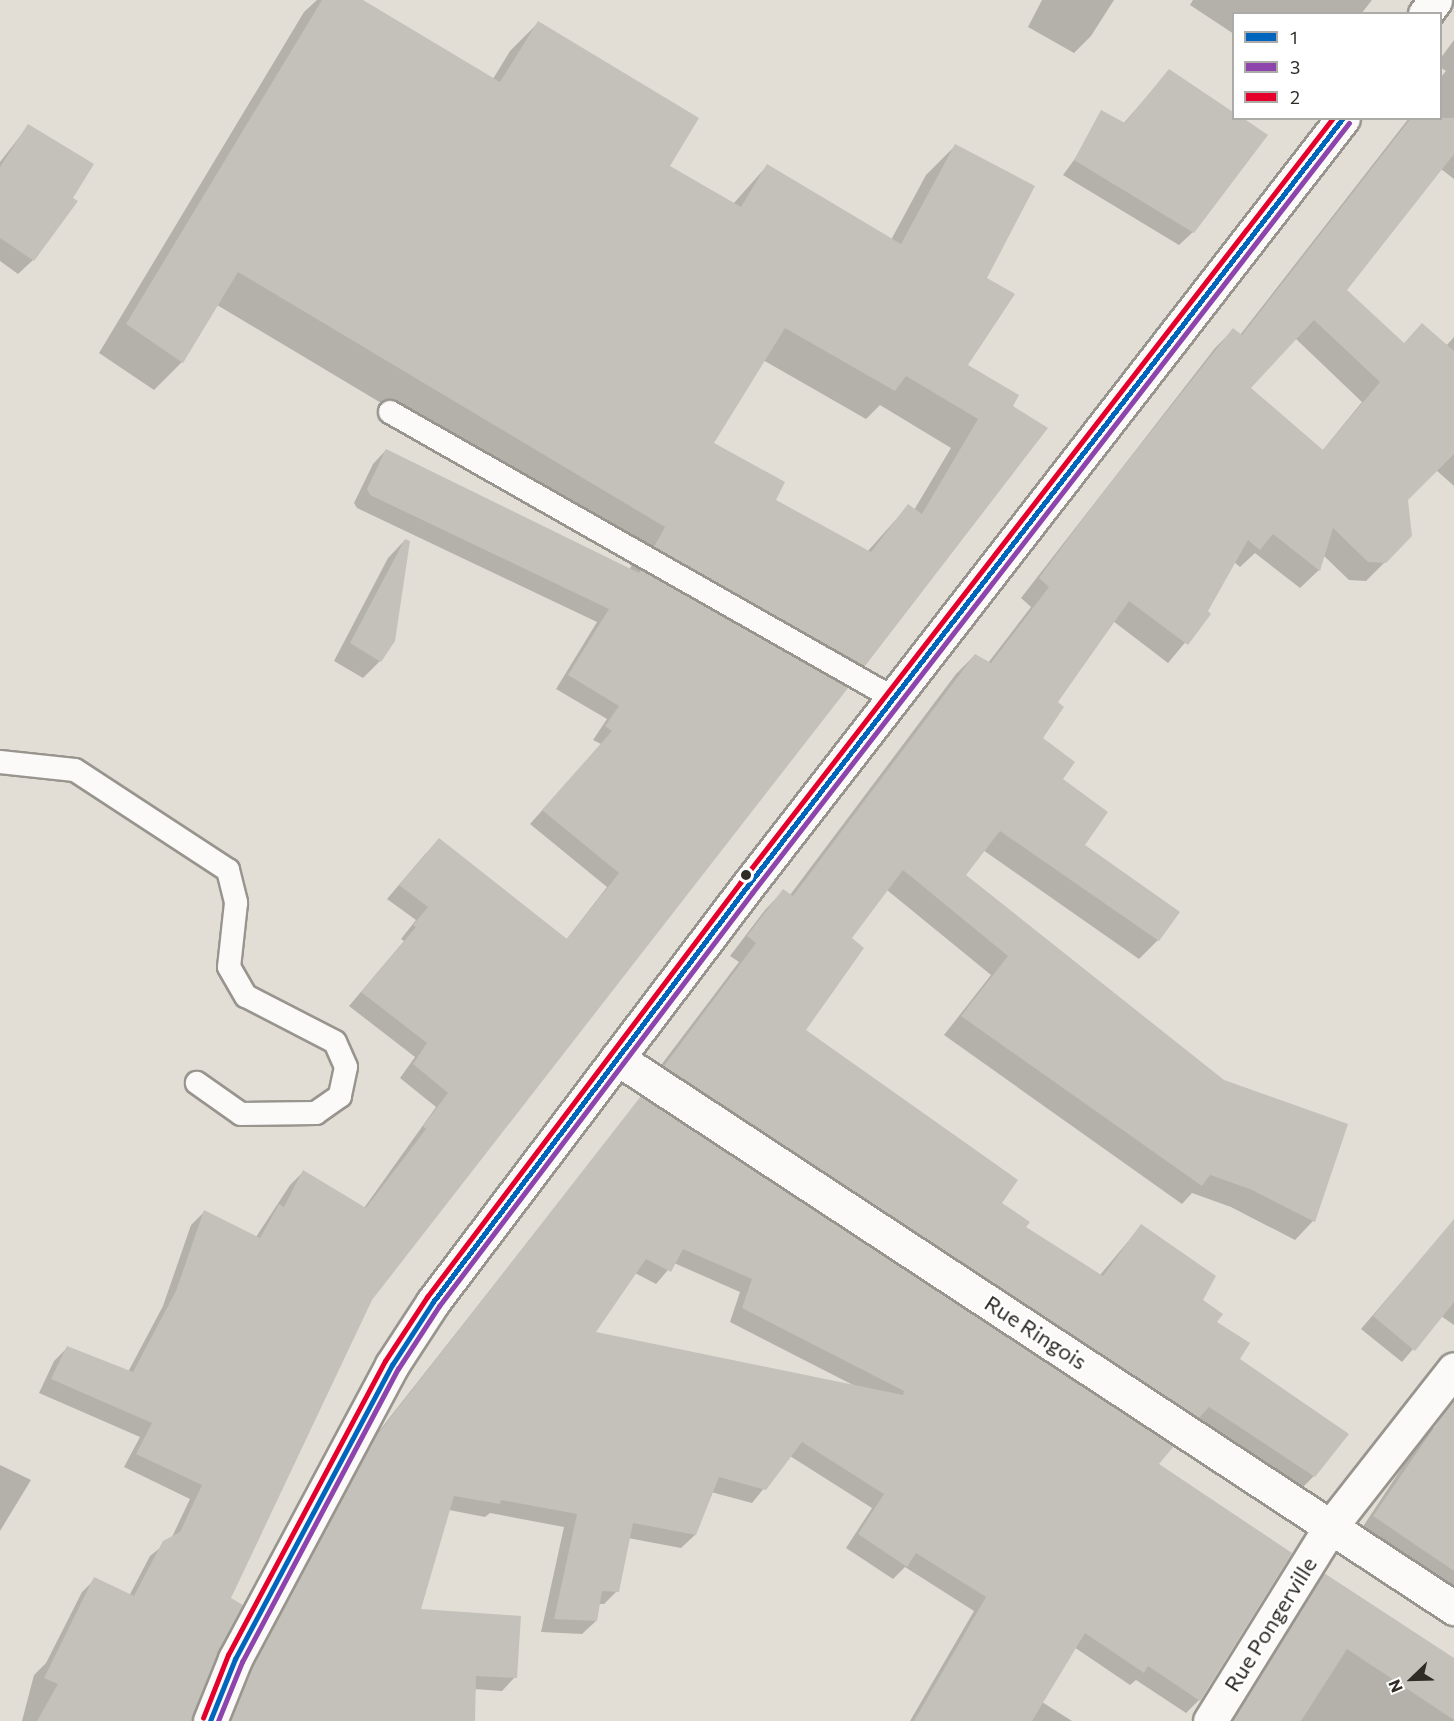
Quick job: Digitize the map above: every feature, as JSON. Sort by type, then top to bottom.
[{"type":"street","points":[[210,1721],[235,1659],[392,1365],[433,1302],[617,1058],[1341,120]]},
{"type":"street","name":"Rue Ringois","points":[[617,1058],[1454,1608]]},
{"type":"street","name":"Rue Pongerville","points":[[1210,1721],[1331,1526],[1454,1369]]},
{"type":"lane","points":[[390,412],[893,699]]},
{"type":"lane","points":[[0,762],[75,770],[228,870],[236,903],[229,967],[246,996],[335,1042],[346,1067],[340,1096],[316,1113],[241,1114],[197,1083]]},
{"type":"building","points":[[322,0],[363,0],[500,82],[538,21],[699,118],[670,166],[741,207],[767,164],[901,244],[955,144],[1035,186],[987,278],[1015,294],[968,365],[1019,395],[1013,406],[1048,428],[865,666],[654,547],[665,527],[238,272],[183,363],[126,324]],"holes":[[[785,328],[895,391],[906,376],[978,419],[922,514],[908,504],[871,552],[776,500],[785,482],[714,443]]]},
{"type":"building","points":[[1169,69],[1232,111],[1232,120],[1246,120],[1268,135],[1194,233],[1074,160],[1101,110],[1125,123]]},
{"type":"building","points":[[1454,118],[1454,154],[1347,290],[1404,343],[1422,323],[1454,351],[1454,454],[1408,500],[1412,536],[1386,563],[1368,562],[1333,528],[1320,571],[1273,534],[1260,550],[1248,540],[1208,611],[1211,614],[1188,645],[1129,601],[1058,702],[1064,707],[1043,738],[1075,762],[1063,779],[1108,812],[1085,845],[1180,912],[1159,941],[1000,831],[966,875],[1224,1080],[1348,1124],[1315,1222],[1250,1189],[1210,1175],[1202,1186],[961,1016],[1008,956],[903,870],[852,938],[864,948],[806,1030],[1018,1180],[1002,1203],[1030,1222],[1026,1227],[1103,1276],[1141,1224],[1216,1276],[1203,1300],[1223,1314],[1217,1322],[1250,1343],[1240,1359],[1349,1434],[1315,1477],[1209,1407],[1199,1418],[664,1066],[756,943],[747,936],[783,889],[793,896],[975,654],[991,663],[1049,587],[1039,578],[1100,496],[1233,328],[1242,335],[1409,120]],"holes":[[[1314,320],[1380,382],[1323,450],[1251,388]]]},
{"type":"building","points":[[28,124],[94,164],[73,198],[78,201],[34,261],[0,238],[0,167]]},
{"type":"building","points":[[386,449],[639,573],[641,570],[848,688],[372,1300],[231,1598],[243,1605],[218,1652],[192,1721],[37,1721],[58,1684],[44,1678],[94,1577],[134,1596],[163,1541],[180,1532],[202,1485],[136,1454],[152,1423],[51,1379],[67,1346],[133,1372],[176,1291],[204,1210],[260,1238],[279,1204],[284,1207],[303,1170],[366,1208],[426,1129],[423,1126],[448,1093],[413,1064],[427,1043],[361,992],[416,927],[413,925],[428,907],[399,885],[439,838],[567,939],[619,873],[542,810],[612,731],[605,726],[619,706],[568,675],[609,609],[370,495],[367,489]]},
{"type":"building","points":[[405,539],[410,541],[395,641],[381,662],[350,643]]},
{"type":"building","points":[[641,1096],[1174,1446],[1159,1464],[1292,1553],[1200,1701],[1148,1666],[1144,1673],[1085,1633],[1032,1721],[914,1721],[986,1597],[916,1553],[907,1567],[858,1534],[884,1494],[802,1442],[766,1490],[719,1477],[696,1535],[633,1523],[619,1592],[602,1591],[597,1621],[554,1619],[577,1514],[501,1500],[500,1504],[454,1496],[421,1609],[521,1616],[517,1678],[476,1676],[475,1721],[230,1721],[252,1667],[374,1439]],"holes":[[[683,1249],[752,1279],[742,1308],[904,1391],[903,1395],[596,1332],[646,1259],[671,1272]]]},
{"type":"building","points":[[1454,1219],[1454,1302],[1415,1351],[1373,1316]]},
{"type":"building","points":[[1454,1399],[1454,1571],[1373,1516]]},
{"type":"building","points":[[1324,1573],[1454,1658],[1454,1720],[1347,1649],[1301,1721],[1232,1721]]},
{"type":"transit line","name":"2","points":[[203,1718],[228,1655],[385,1361],[427,1297],[740,883],[1331,120]]},
{"type":"transit line","name":"1","points":[[210,1721],[235,1659],[392,1365],[433,1302],[746,888],[1341,120]]},
{"type":"transit line","name":"3","points":[[218,1721],[242,1662],[398,1369],[439,1306],[752,893],[1349,123]]}]
